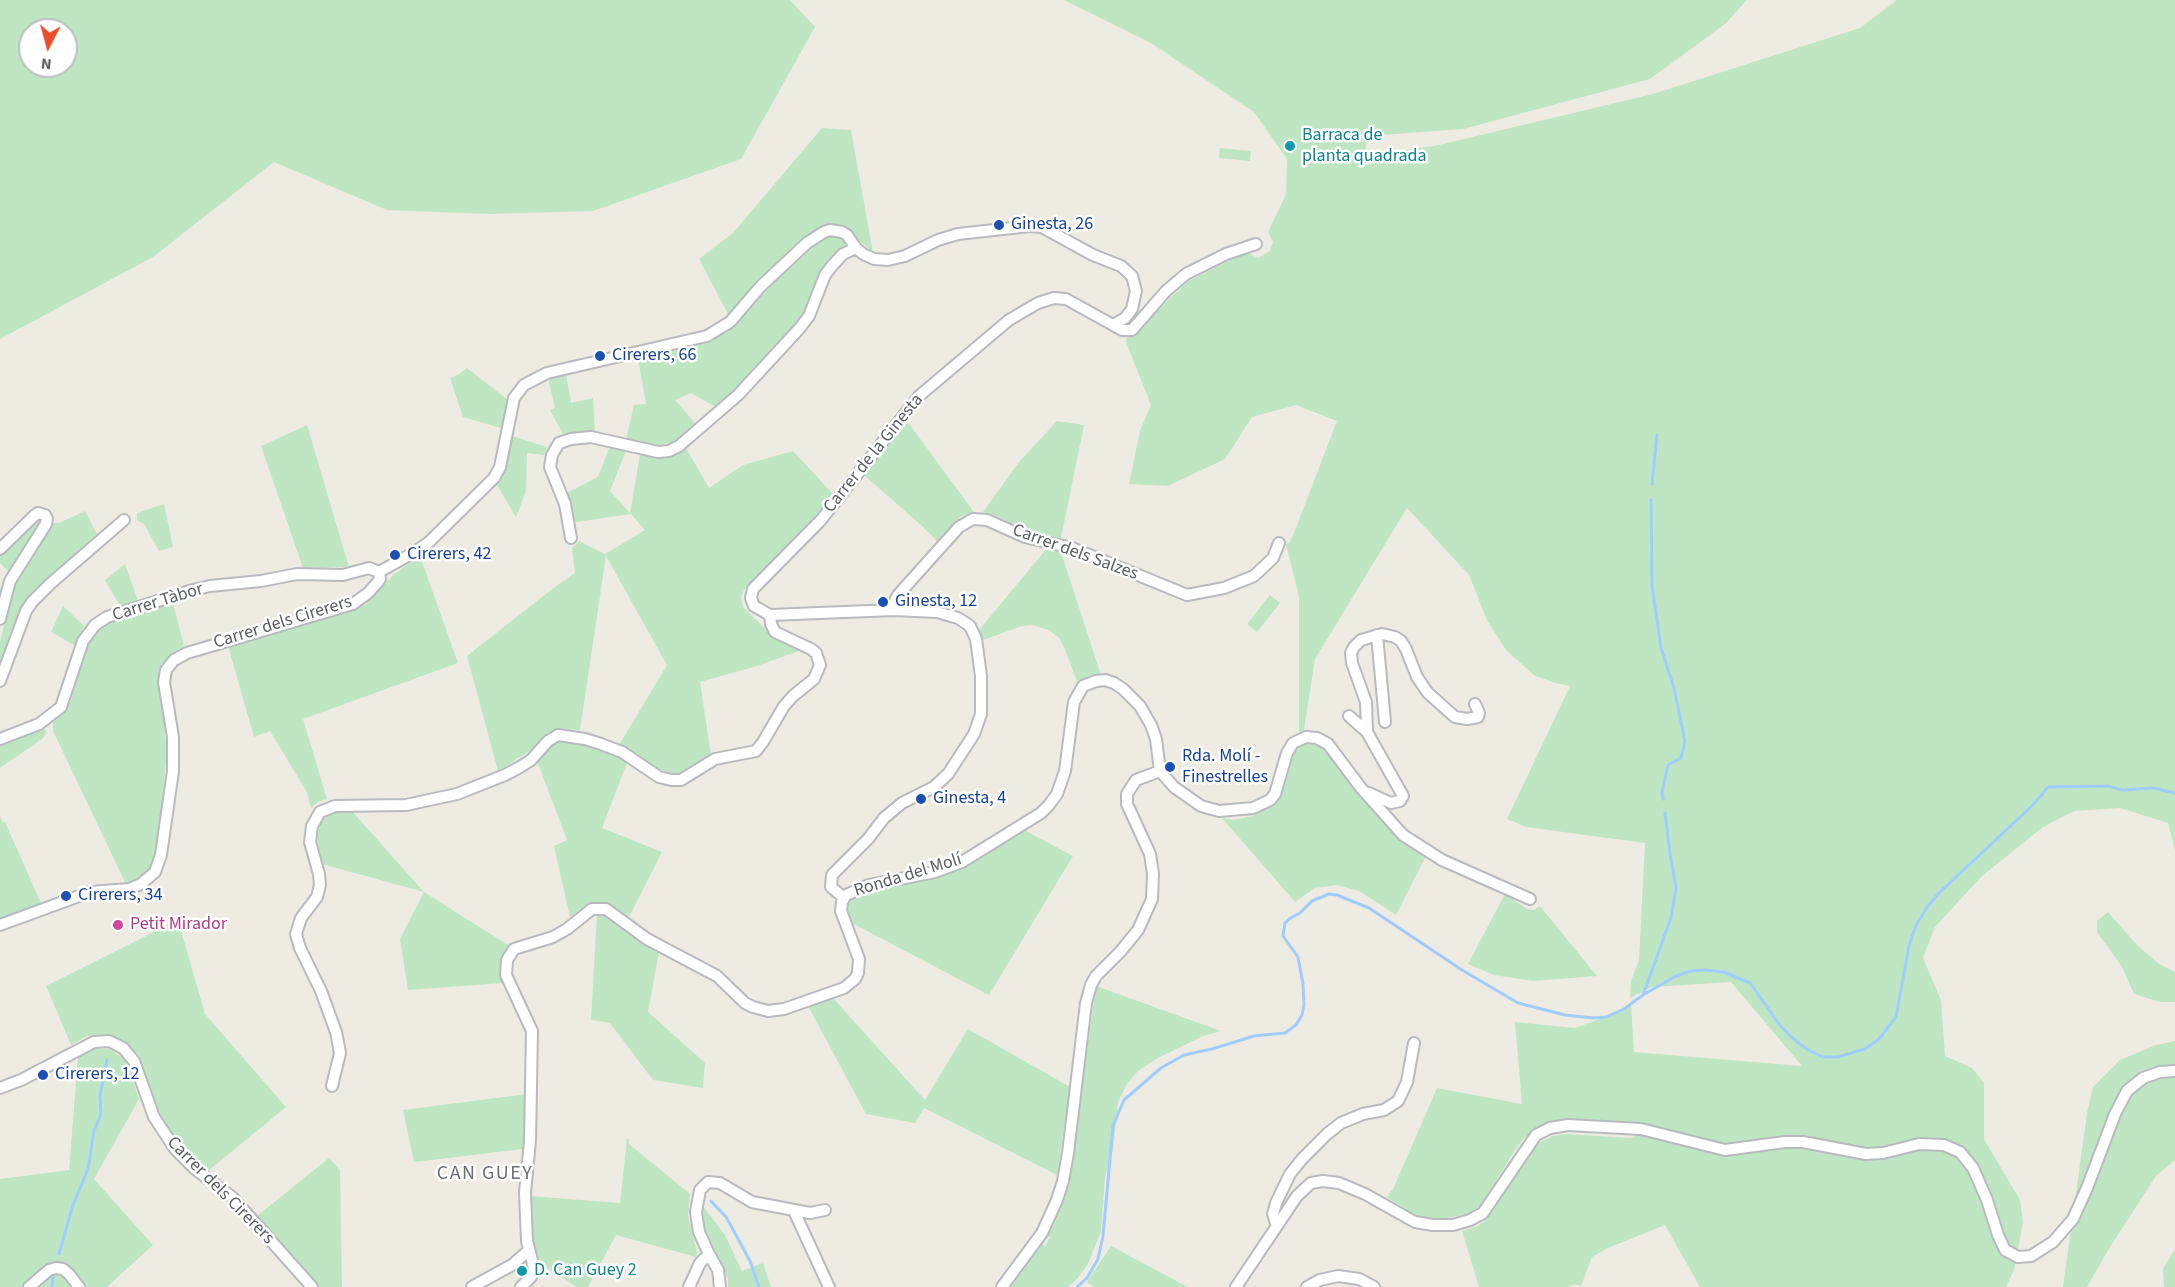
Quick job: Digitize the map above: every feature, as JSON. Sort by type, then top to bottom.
[{"type":"street","points":[[571,537],[565,504],[550,467],[552,455],[559,443],[571,438],[591,437],[658,452],[669,451],[679,446],[738,395],[799,330],[809,316],[825,275],[843,254],[856,248],[869,257],[888,260],[905,256],[938,240],[958,234],[1030,226],[1042,227],[1093,255],[1121,266],[1132,276],[1136,291],[1132,309],[1125,318],[1113,325]]},
{"type":"street","name":"Carrer dels Cirerers","points":[[0,926],[90,891],[129,889],[141,884],[154,872],[161,855],[173,771],[173,737],[164,682],[166,670],[174,660],[187,653],[353,604],[373,588],[380,579],[379,572],[428,543],[494,478],[500,467],[514,398],[520,388],[530,380],[547,373],[707,336],[730,322],[761,286],[807,243],[824,232],[836,231],[847,235],[856,248]]},
{"type":"street","points":[[1113,325],[1124,331],[1132,330],[1166,291],[1186,274],[1226,254],[1256,244]]},
{"type":"street","name":"Carrer de la Ginesta","points":[[770,615],[754,606],[751,598],[753,589],[821,520],[919,396],[955,364],[1009,320],[1038,303],[1054,298],[1066,299],[1113,325]]},
{"type":"street","points":[[0,549],[35,515],[38,513],[45,515],[46,524],[10,581],[0,619]]},
{"type":"street","name":"Carrer dels Salzes","points":[[894,610],[895,598],[938,553],[959,527],[973,519],[987,520],[1025,537],[1072,548],[1187,595],[1224,588],[1254,576],[1274,558],[1279,543]]},
{"type":"street","points":[[0,681],[26,611],[32,602],[124,520]]},
{"type":"street","name":"Carrer Tàbor","points":[[0,740],[39,724],[61,707],[83,641],[95,625],[107,618],[210,586],[261,581],[297,574],[343,574],[369,568],[379,572]]},
{"type":"street","points":[[332,1086],[340,1053],[336,1032],[296,934],[301,918],[317,897],[320,885],[310,842],[312,826],[320,812],[335,806],[406,805],[457,794],[520,767],[531,760],[548,741],[558,735],[601,744],[621,752],[659,777],[681,780],[715,759],[756,751],[784,706],[814,679],[820,665],[816,653],[811,648],[775,632],[770,615],[894,610],[937,612],[958,618],[970,626],[979,652],[981,714],[974,734],[948,774],[934,787],[902,803],[884,818],[868,839],[832,875],[831,887],[844,898]]},
{"type":"street","points":[[1367,732],[1366,702],[1352,663],[1351,653],[1361,640],[1388,634],[1401,641],[1417,677],[1428,693],[1450,714],[1456,727]]},
{"type":"street","points":[[1377,636],[1385,722]]},
{"type":"street","name":"Ronda del Molí","points":[[521,1287],[533,1272],[525,1192],[530,1141],[532,1031],[506,975],[507,960],[514,949],[552,937],[567,929],[592,909],[606,909],[647,939],[717,976],[745,1003],[760,1010],[776,1011],[844,988],[855,979],[859,959],[842,915],[841,906],[844,898],[850,892],[868,885],[935,872],[962,862],[1041,813],[1057,794],[1065,771],[1074,702],[1083,686],[1105,680],[1123,689],[1140,706],[1156,739],[1161,771]]},
{"type":"street","points":[[1450,714],[1473,719],[1478,717],[1479,712],[1475,704]]},
{"type":"street","points":[[1349,716],[1367,732],[1400,788],[1402,799],[1394,803],[1385,802],[1361,788]]},
{"type":"street","points":[[1002,1287],[1042,1233],[1063,1181],[1090,985],[1138,930],[1152,899],[1153,874],[1150,854],[1127,804],[1127,794],[1136,780],[1161,771],[1174,787],[1201,806],[1219,811],[1253,808],[1270,800],[1275,794],[1287,753],[1293,744],[1301,739],[1311,738],[1328,744],[1394,827],[1421,848],[1450,864],[1530,899]]},
{"type":"street","name":"Carrer dels Cirerers","points":[[0,1088],[21,1080],[94,1042],[109,1041],[123,1048],[134,1061],[154,1117],[175,1149],[184,1159],[232,1197],[312,1287]]},
{"type":"street","points":[[1277,1226],[1273,1214],[1276,1203],[1290,1174],[1302,1159],[1341,1123],[1363,1114],[1384,1110],[1398,1101],[1407,1082],[1414,1043]]},
{"type":"street","points":[[1236,1287],[1297,1196],[1317,1181],[1349,1186],[1415,1222],[1442,1226],[1462,1222],[1483,1213],[1529,1143],[1540,1132],[1560,1126],[1612,1126],[1641,1129],[1725,1150],[1793,1142],[1824,1145],[1866,1154],[1883,1153],[1919,1144],[1932,1143],[1953,1147],[1967,1159],[1973,1168],[1987,1200],[1998,1236],[2006,1250],[2018,1257],[2031,1256],[2053,1242],[2073,1219],[2127,1091],[2144,1078],[2160,1072],[2175,1071]]},
{"type":"street","points":[[720,1287],[718,1270],[699,1232],[696,1212],[700,1190],[708,1182],[720,1183],[752,1202],[810,1213],[825,1210]]},
{"type":"street","points":[[794,1211],[829,1287]]},
{"type":"street","points":[[472,1287],[512,1265],[529,1250]]},
{"type":"street","points":[[689,1287],[700,1263],[709,1254]]},
{"type":"street","points":[[29,1287],[49,1270],[56,1268],[63,1269],[79,1287]]},
{"type":"street","points":[[1307,1287],[1320,1280],[1338,1276],[1359,1278],[1374,1287]]},
{"type":"green space","points":[[0,0],[790,0],[815,27],[741,159],[593,211],[489,214],[387,210],[274,162],[153,257],[0,339]]},
{"type":"green space","points":[[1064,0],[1747,0],[1725,24],[1650,79],[1463,129],[1368,136],[1362,166],[1387,159],[1406,150],[1439,145],[1653,94],[1860,28],[1897,0],[2175,0],[2175,850],[2168,823],[2120,808],[2074,811],[2043,827],[1982,876],[1935,927],[1923,958],[1941,1000],[1945,1056],[1972,1068],[1984,1083],[1984,1139],[2020,1200],[2023,1222],[2014,1270],[2006,1287],[1700,1287],[1665,1225],[1608,1248],[1592,1257],[1581,1286],[1574,1284],[1568,1287],[1479,1287],[1462,1231],[1478,1226],[1489,1217],[1535,1145],[1553,1136],[1566,1134],[1631,1138],[1636,1135],[1638,1123],[1579,1119],[1556,1120],[1541,1125],[1519,1144],[1480,1206],[1467,1214],[1429,1219],[1412,1213],[1387,1197],[1394,1187],[1437,1088],[1522,1104],[1515,1022],[1575,1028],[1617,1013],[1631,1004],[1634,1052],[1802,1066],[1731,982],[1652,987],[1630,998],[1631,981],[1639,960],[1645,843],[1526,827],[1507,819],[1570,686],[1534,675],[1506,650],[1487,620],[1469,575],[1407,508],[1315,659],[1304,731],[1299,732],[1299,597],[1286,544],[1289,543],[1294,533],[1337,421],[1296,405],[1252,417],[1225,459],[1168,486],[1129,484],[1140,431],[1151,405],[1126,342],[1127,335],[1141,327],[1187,282],[1245,252],[1258,258],[1270,251],[1273,242],[1268,232],[1286,194],[1287,159],[1254,112],[1151,43]]},
{"type":"green space","points":[[822,128],[851,130],[873,253],[848,229],[835,224],[824,225],[779,260],[728,314],[699,259],[733,233]]},
{"type":"green space","points":[[1220,148],[1251,151],[1250,161],[1219,158]]},
{"type":"green space","points":[[832,236],[842,239],[845,244],[822,268],[807,310],[800,321],[741,384],[716,407],[691,393],[675,400],[696,424],[672,443],[658,445],[626,439],[634,405],[646,404],[638,359],[709,343],[735,325],[787,269],[823,239]]},
{"type":"green space","points":[[467,368],[508,400],[501,428],[463,417],[450,378]]},
{"type":"green space","points":[[566,374],[571,403],[593,398],[595,433],[563,434],[550,410],[555,408],[548,378]]},
{"type":"green space","points":[[907,421],[974,512],[960,517],[938,542],[864,475]]},
{"type":"green space","points":[[1057,421],[1084,425],[1061,538],[1028,531],[983,512],[1019,462]]},
{"type":"green space","points":[[307,425],[349,567],[303,568],[261,446]]},
{"type":"green space","points":[[512,436],[547,447],[544,455],[527,453],[526,491],[516,517],[496,483],[506,466]]},
{"type":"green space","points":[[610,446],[626,451],[610,491],[630,513],[640,454],[664,457],[686,448],[709,488],[743,465],[793,451],[834,495],[744,590],[741,597],[743,607],[774,637],[804,649],[757,666],[700,682],[711,755],[679,775],[652,766],[619,745],[667,665],[606,556],[580,730],[551,731],[542,737],[531,750],[498,771],[467,656],[575,573],[572,548],[579,541],[605,554],[645,530],[631,514],[576,522],[567,493],[598,477]]},
{"type":"green space","points":[[164,504],[173,547],[159,551],[144,524],[137,520],[137,513]]},
{"type":"green space","points":[[85,511],[97,534],[27,598],[18,615],[0,667],[0,642],[14,584],[20,572],[52,523],[59,523]]},
{"type":"green space","points":[[39,520],[41,522],[8,571],[0,563],[0,556]]},
{"type":"green space","points":[[1048,547],[1060,549],[1101,675],[1092,676],[1078,684],[1064,647],[1059,638],[1049,630],[1032,625],[1022,626],[983,640],[979,630]]},
{"type":"green space","points":[[420,556],[458,663],[303,719],[327,799],[311,808],[307,792],[270,731],[254,737],[228,646],[356,610],[367,604],[393,575]]},
{"type":"green space","points":[[125,564],[138,601],[120,606],[105,580]]},
{"type":"green space","points":[[1270,595],[1280,603],[1257,632],[1247,624]]},
{"type":"green space","points":[[173,603],[184,646],[172,653],[159,668],[167,752],[158,844],[148,871],[134,880],[125,882],[53,731],[53,722],[65,712],[71,701],[86,647],[95,632],[115,620]]},
{"type":"green space","points":[[63,606],[84,626],[74,645],[51,632]]},
{"type":"green space","points":[[44,728],[47,733],[42,739],[0,768],[0,746]]},
{"type":"green space","points":[[564,740],[605,750],[627,763],[602,828],[662,852],[629,917],[613,906],[595,902],[586,905],[570,917],[554,846],[567,840],[537,761],[557,741]]},
{"type":"green space","points":[[1307,742],[1324,748],[1390,830],[1426,856],[1396,915],[1359,891],[1337,885],[1315,888],[1295,902],[1222,818],[1233,820],[1253,816],[1273,804],[1286,782],[1295,750]]},
{"type":"green space","points":[[351,810],[424,892],[322,864],[317,837],[321,821],[330,814]]},
{"type":"green space","points":[[0,816],[3,823],[5,822],[41,903],[0,919]]},
{"type":"green space","points":[[1022,829],[1073,856],[989,995],[852,923],[847,910],[849,901],[855,896],[871,889],[946,873],[970,864]]},
{"type":"green space","points":[[424,892],[508,945],[500,961],[503,983],[408,990],[400,939]]},
{"type":"green space","points":[[1505,894],[1527,909],[1534,910],[1540,906],[1597,976],[1533,981],[1494,975],[1468,964]]},
{"type":"green space","points":[[2108,912],[2138,946],[2159,964],[2175,972],[2175,1002],[2160,1002],[2134,994],[2122,967],[2097,932],[2097,921]]},
{"type":"green space","points":[[597,914],[616,921],[640,941],[659,952],[648,1012],[705,1063],[703,1088],[653,1080],[610,1023],[591,1020]]},
{"type":"green space","points":[[178,920],[205,1014],[286,1107],[208,1171],[193,1160],[167,1127],[150,1092],[139,1055],[121,1040],[99,1035],[87,1036],[71,1045],[46,986]]},
{"type":"green space","points":[[1096,986],[1221,1031],[1203,1036],[1158,1058],[1138,1071],[1127,1084],[1118,1102],[1113,1150],[1105,1177],[1101,1231],[1088,1264],[1077,1279],[1068,1287],[1011,1287],[1042,1244],[1045,1246],[1050,1238],[1048,1236],[1065,1194],[1073,1154]]},
{"type":"green space","points":[[832,997],[925,1100],[968,1029],[1070,1087],[1057,1175],[924,1108],[915,1123],[866,1114],[808,1006]]},
{"type":"green space","points":[[2175,1041],[2175,1160],[2156,1176],[2087,1287],[2063,1287],[2087,1113],[2093,1087],[2120,1060],[2156,1045]]},
{"type":"green space","points":[[92,1048],[109,1049],[126,1060],[139,1099],[94,1179],[153,1245],[107,1287],[0,1287],[0,1179],[69,1170],[78,1057]]},
{"type":"green space","points":[[527,1094],[523,1149],[414,1162],[403,1110]]},
{"type":"green space","points":[[627,1139],[629,1139],[629,1144],[690,1194],[688,1216],[697,1252],[696,1257],[616,1235],[588,1287],[577,1287],[540,1264],[532,1238],[530,1196],[620,1203]]},
{"type":"green space","points":[[329,1158],[340,1170],[342,1287],[319,1287],[257,1216]]},
{"type":"green space","points":[[703,1206],[725,1235],[742,1271],[763,1263],[771,1287],[728,1287],[728,1279],[704,1225]]},
{"type":"green space","points":[[1111,1246],[1188,1287],[1094,1287],[1087,1282]]},
{"type":"green space","points":[[2175,1249],[2175,1287],[2164,1287],[2163,1269]]},
{"type":"waterway","points":[[1652,484],[1657,435]]},
{"type":"waterway","points":[[1651,500],[1652,585],[1661,648],[1674,688],[1685,741],[1681,758],[1668,765],[1662,792],[1663,799]]},
{"type":"waterway","points":[[1643,995],[1674,977],[1690,971],[1724,972],[1750,983],[1779,1024],[1808,1050],[1823,1057],[1838,1057],[1865,1049],[1879,1039],[1896,1017],[1909,946],[1916,925],[1928,906],[2033,805],[2048,787],[2108,786],[2122,790],[2153,788],[2175,793]]},
{"type":"waterway","points":[[1077,1287],[1087,1278],[1098,1259],[1103,1236],[1113,1126],[1124,1100],[1161,1068],[1184,1055],[1254,1036],[1285,1033],[1296,1025],[1302,1015],[1303,984],[1298,957],[1283,936],[1285,923],[1289,919],[1300,913],[1312,901],[1329,894],[1337,895],[1369,908],[1462,970],[1518,1003],[1565,1015],[1606,1017],[1624,1009],[1643,995],[1671,918],[1676,888],[1665,813]]},
{"type":"waterway","points":[[59,1254],[73,1205],[88,1169],[94,1131],[101,1114],[100,1096],[107,1060]]},
{"type":"waterway","points":[[711,1201],[726,1217],[750,1261],[759,1287]]},
{"type":"waterway","points":[[52,1287],[53,1275]]},
{"type":"place","name":"Barraca de planta quadrada","points":[[1290,146]]},
{"type":"place","name":"Ginesta, 26","points":[[999,225]]},
{"type":"place","name":"Cirerers, 66","points":[[600,356]]},
{"type":"place","name":"Cirerers, 42","points":[[395,555]]},
{"type":"place","name":"Ginesta, 12","points":[[883,602]]},
{"type":"place","name":"Rda. Molí - Finestrelles","points":[[1170,767]]},
{"type":"place","name":"Ginesta, 4","points":[[921,799]]},
{"type":"place","name":"Cirerers, 34","points":[[66,896]]},
{"type":"place","name":"Petit Mirador","points":[[118,925]]},
{"type":"place","name":"Cirerers, 12","points":[[43,1075]]},
{"type":"place","name":"D. Can Guey 2","points":[[522,1271]]},
{"type":"district","name":"CAN GUEY","points":[[485,1175]]}]
